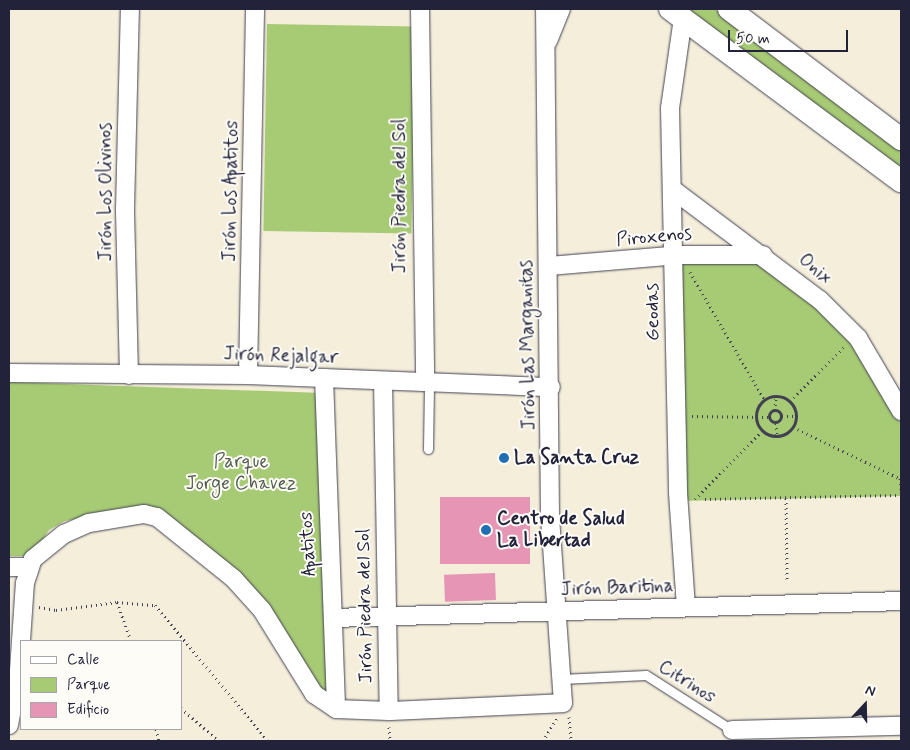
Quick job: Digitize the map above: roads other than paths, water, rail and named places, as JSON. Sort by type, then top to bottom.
[{"type":"street","name":"Jirón Los Olivinos","points":[[129,375],[126,208],[130,9]]},
{"type":"street","name":"Jirón Los Apatitos","points":[[248,375],[255,9]]},
{"type":"street","name":"Jirón Piedra del Sol","points":[[420,9],[427,382]]},
{"type":"street","name":"Jirón Las Marganitas","points":[[389,711],[563,703],[554,611],[545,9]]},
{"type":"street","name":"Jirón Las Marganitas","points":[[545,47],[561,9]]},
{"type":"street","points":[[730,9],[901,139]]},
{"type":"street","points":[[677,13],[901,180]]},
{"type":"street","name":"Geodas","points":[[677,13],[670,82],[678,493],[686,607]]},
{"type":"street","name":"Onix","points":[[672,189],[763,255],[820,300],[858,338],[901,411]]},
{"type":"street","name":"Piroxenos","points":[[549,266],[674,255],[763,255]]},
{"type":"street","name":"Jirón Rejalgar","points":[[9,373],[248,375],[551,387]]},
{"type":"street","name":"Apatitos","points":[[324,378],[336,709]]},
{"type":"street","name":"Jirón Piedra del Sol","points":[[383,380],[389,711]]},
{"type":"street","points":[[21,640],[23,605],[29,567],[45,547],[89,523],[144,514],[157,518],[234,580],[262,610],[314,694],[336,709],[389,711]]},
{"type":"street","points":[[9,567],[29,567]]},
{"type":"street","name":"Jirón Baritina","points":[[333,618],[387,618],[901,601]]},
{"type":"street","points":[[9,725],[20,654]]},
{"type":"street","points":[[732,730],[901,726]]},
{"type":"street","points":[[732,730],[748,741]]},
{"type":"lane","points":[[427,382],[428,449]]},
{"type":"lane","name":"Citrinos","points":[[561,679],[646,675],[732,730]]},
{"type":"place","name":"La Santa Cruz","points":[[504,458]]},
{"type":"place","name":"Centro de Salud La Libertad","points":[[486,530]]},
{"type":"park label","name":"Parque Jorge Chavez","points":[[241,473]]}]
